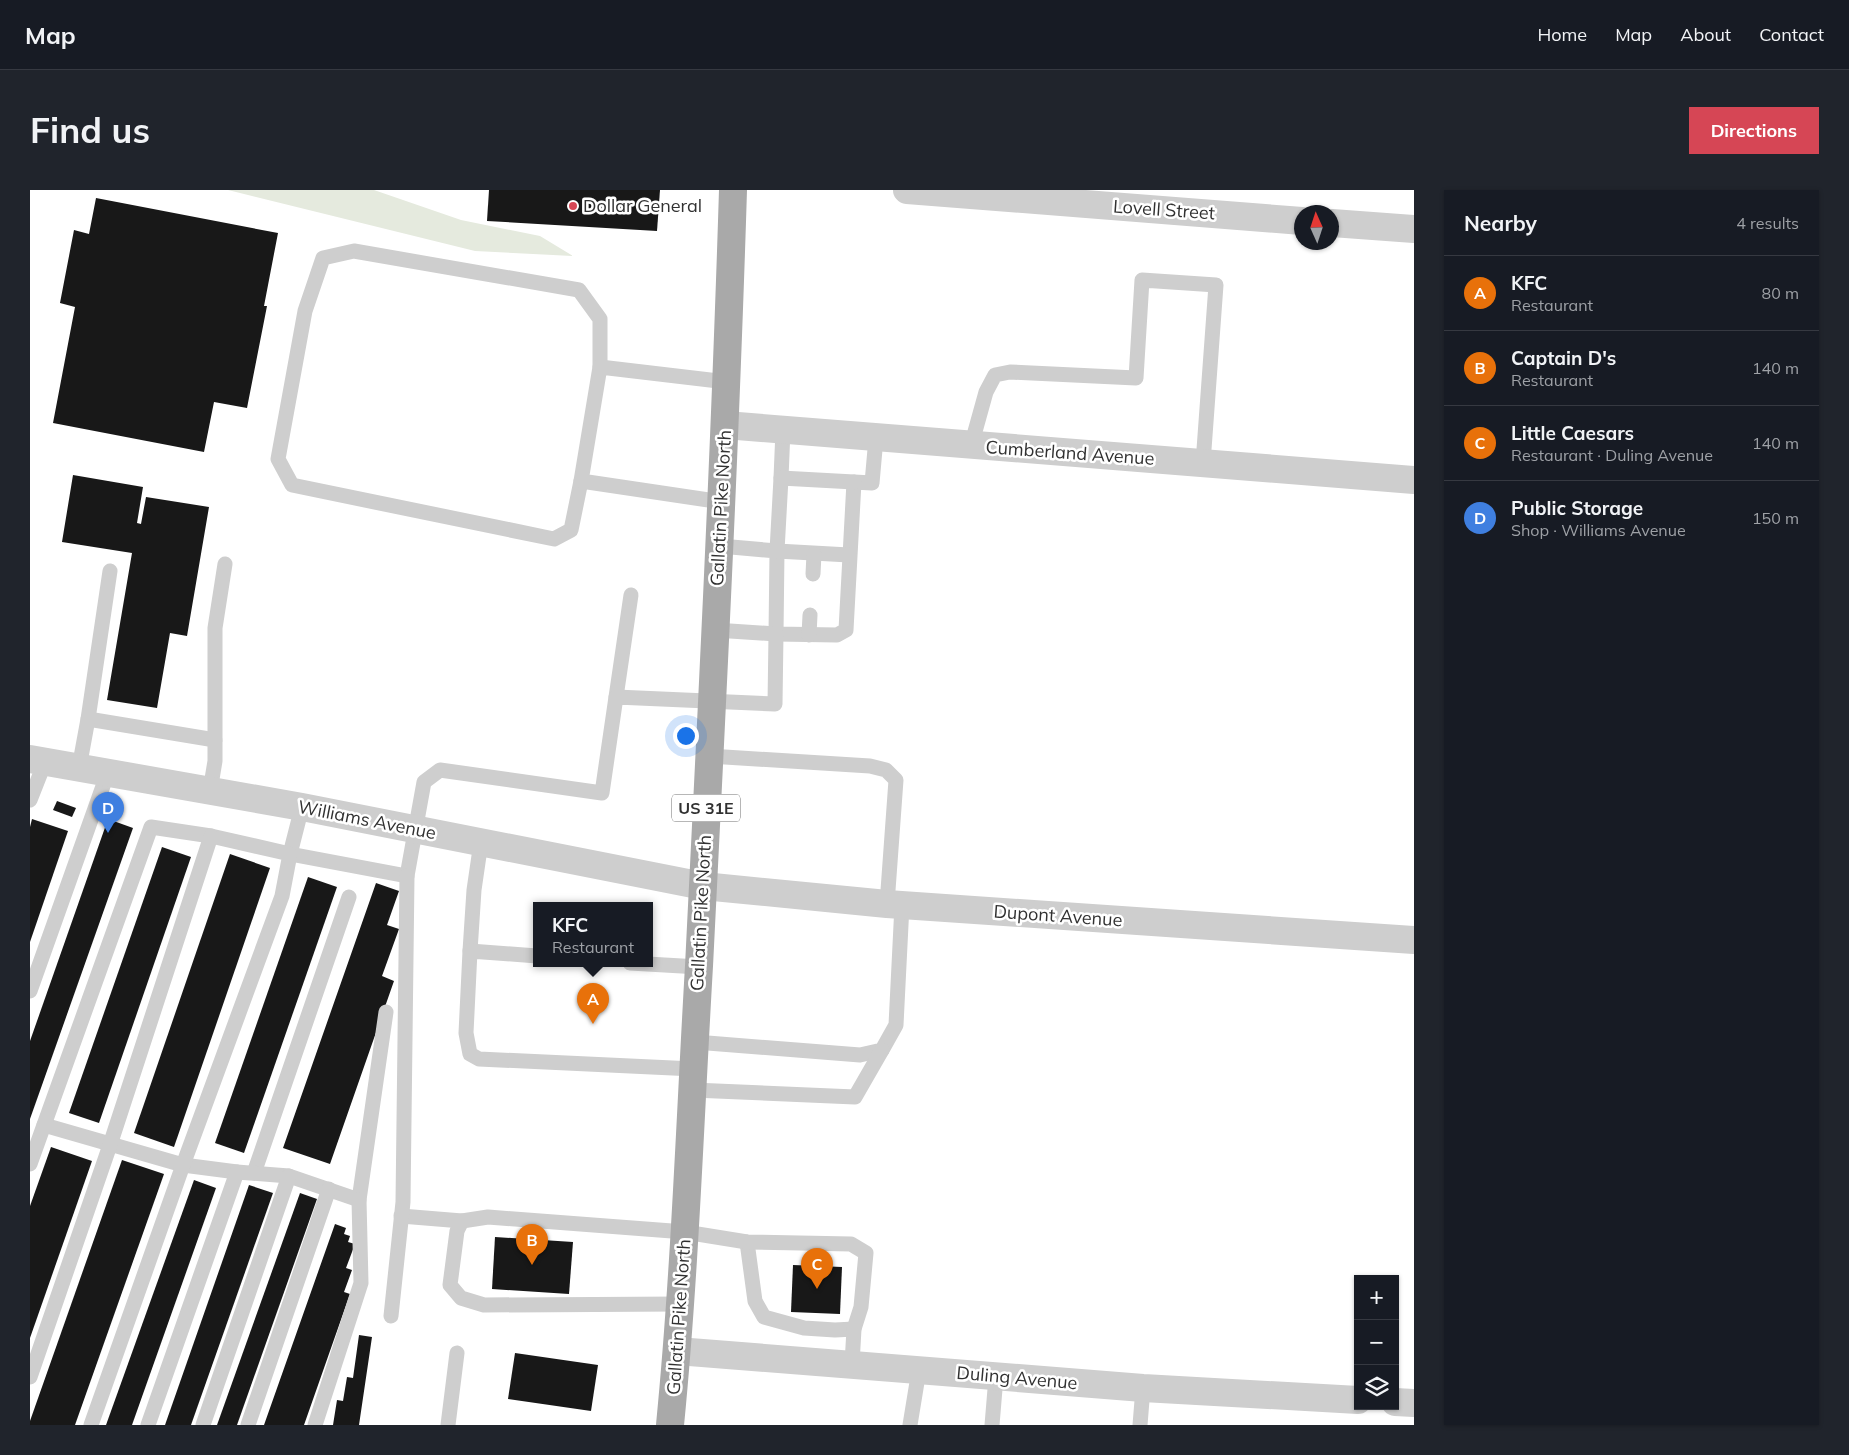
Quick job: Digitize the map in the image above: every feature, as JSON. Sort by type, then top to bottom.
[{"type":"main road","name":"Gallatin Pike North","points":[[670,1425],[681,1304],[694,1067],[720,546],[734,190]]},
{"type":"street","name":"Lovell Street","points":[[907,190],[1294,220]]},
{"type":"street","points":[[1339,224],[1414,229]]},
{"type":"street","name":"Cumberland Avenue","points":[[725,425],[1414,480]]},
{"type":"street","name":"Williams Avenue","points":[[37,761],[108,772],[302,808],[703,886]]},
{"type":"street","name":"Dupont Avenue","points":[[703,886],[895,904],[1414,940]]},
{"type":"street","name":"Duling Avenue","points":[[677,1351],[1143,1388],[1354,1400]]},
{"type":"street","points":[[1399,1402],[1414,1403]]},
{"type":"lane","points":[[354,251],[579,290],[600,319],[600,367],[581,481],[571,530],[554,539],[292,485],[278,459],[305,311],[323,258],[354,251]]},
{"type":"lane","points":[[971,446],[986,392],[995,375],[1010,372],[1136,378],[1142,280],[1216,286],[1203,463]]},
{"type":"lane","points":[[600,367],[727,382]]},
{"type":"lane","points":[[616,697],[774,704],[777,551],[784,430]]},
{"type":"lane","points":[[781,478],[872,483],[876,438]]},
{"type":"lane","points":[[581,481],[722,502]]},
{"type":"lane","points":[[715,630],[837,635],[846,630],[854,482]]},
{"type":"lane","points":[[720,546],[849,555]]},
{"type":"lane","points":[[813,574],[814,554]]},
{"type":"lane","points":[[210,791],[215,762],[215,628],[225,564]]},
{"type":"lane","points":[[79,768],[110,571]]},
{"type":"lane","points":[[391,1316],[401,1216],[408,876],[424,782],[440,770],[602,793],[631,595]]},
{"type":"lane","points":[[809,635],[810,615]]},
{"type":"lane","points":[[88,719],[215,740]]},
{"type":"lane","points":[[694,1067],[856,1097],[896,1025],[896,780],[886,770],[870,766],[709,756]]},
{"type":"lane","points":[[30,800],[37,761]]},
{"type":"lane","points":[[30,991],[108,772]]},
{"type":"lane","points":[[91,1425],[183,1165],[282,896],[290,854],[302,808]]},
{"type":"lane","points":[[30,1164],[151,827],[211,836],[290,854],[408,876]]},
{"type":"lane","points":[[30,1377],[110,1145],[211,836]]},
{"type":"lane","points":[[481,842],[474,890],[466,1033],[470,1054],[479,1059],[694,1067],[860,1055],[882,1050]]},
{"type":"lane","points":[[254,1173],[349,897]]},
{"type":"lane","points":[[470,951],[533,956]]},
{"type":"lane","points":[[653,964],[698,967]]},
{"type":"lane","points":[[315,1425],[361,1283],[359,1200],[386,1012]]},
{"type":"lane","points":[[44,1125],[183,1165],[289,1176],[359,1200]]},
{"type":"lane","points":[[148,1425],[237,1172]]},
{"type":"lane","points":[[203,1425],[289,1176]]},
{"type":"lane","points":[[248,1425],[329,1189]]},
{"type":"lane","points":[[401,1216],[462,1221],[488,1217],[685,1232],[747,1242],[851,1244],[866,1253],[861,1307],[854,1329],[852,1364]]},
{"type":"lane","points":[[462,1221],[457,1231],[450,1284],[461,1298],[484,1305],[681,1304]]},
{"type":"lane","points":[[747,1242],[755,1301],[764,1317],[804,1328],[854,1329]]},
{"type":"lane","points":[[448,1425],[457,1353]]},
{"type":"lane","points":[[910,1425],[919,1370]]},
{"type":"lane","points":[[992,1425],[996,1376]]},
{"type":"lane","points":[[1140,1425],[1143,1388]]},
{"type":"shaded area","points":[[228,190],[374,190],[461,220],[540,236],[573,256],[475,251]]},
{"type":"building","name":"Dollar General","points":[[489,190],[660,190],[657,231],[487,221]]},
{"type":"building","points":[[96,198],[278,233],[264,306],[267,306],[247,408],[214,402],[204,452],[53,423],[75,307],[60,303],[74,230],[89,234]]},
{"type":"building","points":[[73,475],[143,487],[137,523],[141,524],[146,497],[209,507],[187,636],[170,633],[157,708],[107,700],[132,553],[62,542]]},
{"type":"building","points":[[57,801],[76,808],[72,817],[53,810]]},
{"type":"building","points":[[32,819],[68,831],[30,942],[30,827]]},
{"type":"building","points":[[108,819],[133,828],[30,1119],[30,1041]]},
{"type":"building","points":[[162,847],[191,857],[99,1123],[69,1113]]},
{"type":"building","points":[[230,854],[270,868],[174,1147],[134,1133]]},
{"type":"building","points":[[308,877],[337,887],[244,1153],[215,1143]]},
{"type":"building","points":[[376,883],[399,891],[387,925],[399,929],[382,976],[394,981],[330,1164],[283,1148]]},
{"type":"building","points":[[51,1147],[92,1161],[30,1338],[30,1206]]},
{"type":"building","points":[[122,1160],[164,1174],[75,1425],[30,1425],[30,1421]]},
{"type":"building","points":[[194,1180],[216,1188],[132,1425],[106,1425]]},
{"type":"building","points":[[249,1185],[273,1193],[191,1425],[165,1425]]},
{"type":"building","points":[[300,1193],[317,1199],[237,1425],[217,1425]]},
{"type":"building","points":[[335,1224],[346,1228],[344,1234],[350,1236],[348,1242],[355,1244],[346,1268],[352,1270],[344,1292],[350,1294],[304,1425],[264,1425]]},
{"type":"building","points":[[495,1237],[573,1242],[569,1294],[492,1289]]},
{"type":"building","points":[[793,1265],[842,1267],[840,1314],[791,1312]]},
{"type":"building","points":[[359,1335],[372,1337],[359,1425],[333,1425],[337,1400],[343,1401],[347,1377],[353,1378]]},
{"type":"building","points":[[515,1353],[598,1365],[591,1411],[508,1399]]},
{"type":"place","name":"Dollar General","points":[[573,206]]},
{"type":"place","name":"Public Storage","points":[[108,833]]},
{"type":"place","name":"KFC","points":[[593,1024]]},
{"type":"place","name":"Captain D's","points":[[532,1265]]},
{"type":"place","name":"Little Caesars","points":[[817,1289]]}]
